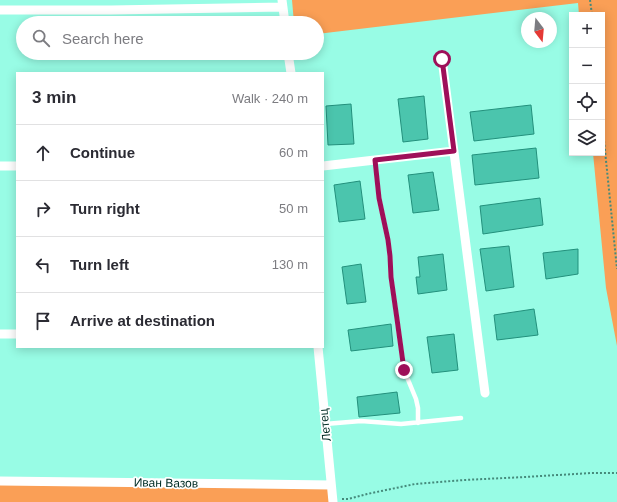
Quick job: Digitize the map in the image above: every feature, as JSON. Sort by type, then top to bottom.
[{"type":"street","points":[[111,10],[112,0]]},
{"type":"street","points":[[0,10],[111,10],[283,4],[284,16]]},
{"type":"street","points":[[442,59],[485,393]]},
{"type":"street","points":[[289,60],[291,72]]},
{"type":"street","points":[[324,166],[454,151]]},
{"type":"street","points":[[0,166],[16,166]]},
{"type":"street","points":[[0,334],[16,334]]},
{"type":"street","name":"Летец","points":[[318,348],[331,485],[334,501]]},
{"type":"street","name":"Иван Вазов","points":[[0,481],[331,485]]},
{"type":"lane","points":[[375,160],[379,198],[388,240],[391,277],[404,370],[416,399],[418,408],[418,423]]},
{"type":"lane","points":[[325,424],[361,421],[401,424],[461,418]]},
{"type":"path","points":[[590,0],[592,12]]},
{"type":"path","points":[[605,150],[617,268]]},
{"type":"path","points":[[334,501],[415,484],[591,473],[617,473]]},
{"type":"shaded area","points":[[292,0],[617,0],[617,346],[606,288],[593,156],[605,156],[605,12],[579,12],[578,3],[324,33],[324,16],[293,16]]},
{"type":"shaded area","points":[[0,481],[331,485],[333,502],[0,502]]},
{"type":"building","points":[[424,96],[428,139],[403,142],[398,99]]},
{"type":"building","points":[[351,104],[354,144],[328,145],[326,106]]},
{"type":"building","points":[[531,105],[534,134],[474,141],[470,112]]},
{"type":"building","points":[[536,148],[539,178],[475,185],[472,155]]},
{"type":"building","points":[[433,172],[439,210],[413,213],[408,175]]},
{"type":"building","points":[[360,181],[365,219],[339,222],[334,185]]},
{"type":"building","points":[[540,198],[543,225],[483,234],[480,206]]},
{"type":"building","points":[[509,246],[514,287],[486,291],[480,249]]},
{"type":"building","points":[[578,249],[578,274],[546,279],[543,253]]},
{"type":"building","points":[[443,254],[447,290],[418,294],[416,277],[420,277],[418,257]]},
{"type":"building","points":[[361,264],[366,302],[347,304],[342,267]]},
{"type":"building","points":[[534,309],[538,335],[497,340],[494,315]]},
{"type":"building","points":[[391,324],[393,346],[351,351],[348,330]]},
{"type":"building","points":[[454,334],[458,370],[432,373],[427,337]]},
{"type":"building","points":[[397,392],[400,413],[359,417],[357,397]]},
{"type":"route","points":[[404,370],[391,277],[388,240],[379,198],[375,160],[454,151],[442,59]]}]
